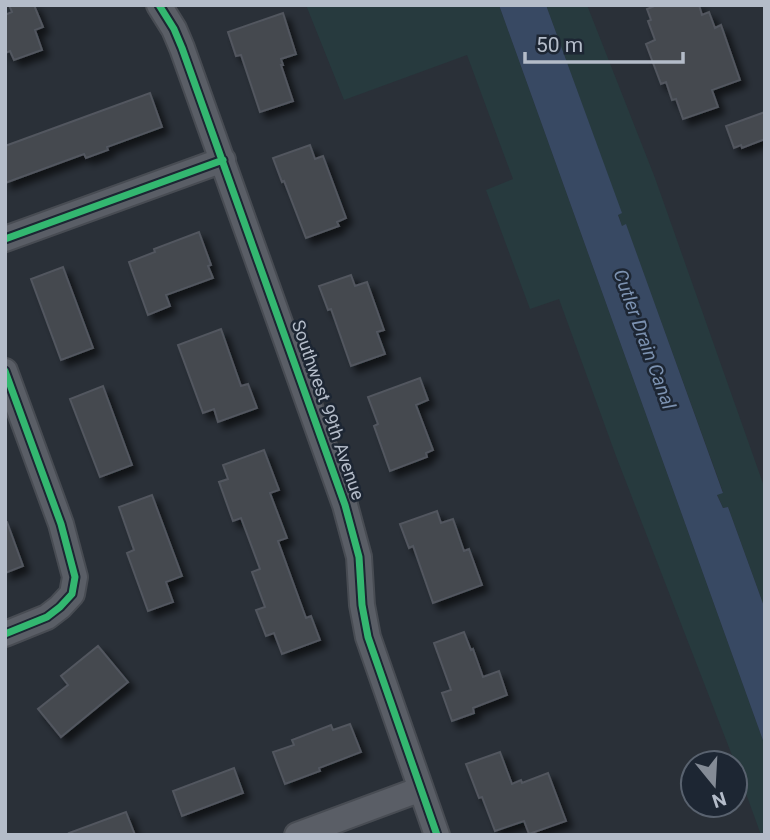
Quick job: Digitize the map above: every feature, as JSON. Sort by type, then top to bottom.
[{"type":"street","name":"Southwest 99th Avenue","points":[[159,5],[182,48],[351,525],[359,557],[362,605],[368,637],[437,835]]},
{"type":"street","points":[[5,239],[223,160]]},
{"type":"street","points":[[5,371],[71,558],[75,577],[72,594],[60,607],[47,617],[5,634]]},
{"type":"street","points":[[297,835],[421,789]]},
{"type":"green space","points":[[306,5],[499,5],[765,746],[765,835],[761,835],[749,802],[749,749],[730,749],[616,456],[559,299],[530,309],[486,190],[513,179],[467,55],[344,100]]},
{"type":"green space","points":[[546,5],[587,5],[655,178],[765,489],[765,609],[728,507],[723,508],[717,494],[723,492],[626,225],[622,226],[618,214],[621,212]]},
{"type":"water","name":"Cutler Drain Canal","points":[[499,5],[546,5],[622,213],[618,215],[622,226],[626,224],[723,493],[717,495],[723,508],[728,507],[765,609],[765,746]]},
{"type":"building","points":[[9,5],[34,5],[43,27],[35,30],[42,50],[14,60],[10,51],[5,53],[5,15],[12,12]]},
{"type":"building","points":[[657,5],[699,5],[702,15],[709,12],[715,28],[721,25],[740,80],[712,90],[718,107],[683,119],[666,82],[661,84],[646,44],[655,40],[647,9]]},
{"type":"building","points":[[283,13],[296,54],[281,59],[293,101],[260,112],[241,55],[236,56],[228,32]]},
{"type":"building","points":[[150,93],[162,127],[107,147],[108,150],[86,158],[84,154],[5,183],[5,146]]},
{"type":"building","points":[[765,112],[765,139],[742,148],[741,145],[734,148],[726,126]]},
{"type":"building","points":[[310,145],[315,159],[323,156],[346,218],[337,222],[339,226],[306,238],[273,158]]},
{"type":"building","points":[[199,232],[213,278],[166,295],[170,306],[148,315],[129,262],[155,252],[154,249]]},
{"type":"building","points":[[63,267],[93,348],[61,360],[31,279]]},
{"type":"building","points":[[351,275],[355,286],[367,282],[384,330],[377,332],[385,354],[351,366],[331,309],[328,310],[319,286]]},
{"type":"building","points":[[221,329],[241,386],[248,384],[257,408],[218,422],[214,409],[203,413],[178,345]]},
{"type":"building","points":[[420,378],[428,400],[416,405],[433,450],[426,453],[427,457],[390,471],[374,426],[378,424],[368,397]]},
{"type":"building","points":[[103,386],[132,465],[100,477],[70,399]]},
{"type":"building","points":[[264,450],[279,490],[270,493],[287,538],[278,541],[306,618],[311,616],[320,640],[282,654],[274,633],[266,636],[256,610],[265,607],[252,572],[260,569],[241,518],[233,521],[219,482],[228,479],[223,465]]},
{"type":"building","points":[[152,495],[182,576],[166,582],[173,602],[148,611],[127,553],[134,550],[119,507]]},
{"type":"building","points":[[437,511],[441,523],[453,519],[464,551],[469,549],[482,585],[433,603],[413,546],[409,548],[400,524]]},
{"type":"building","points":[[5,522],[23,566],[5,573]]},
{"type":"building","points":[[464,632],[483,677],[499,671],[507,695],[473,708],[474,713],[452,721],[442,693],[451,690],[434,643]]},
{"type":"building","points":[[98,646],[128,682],[61,737],[38,709],[68,685],[61,676]]},
{"type":"building","points":[[350,724],[361,752],[285,784],[273,752],[294,745],[292,740],[331,725],[333,730]]},
{"type":"building","points":[[500,752],[512,784],[548,773],[566,821],[529,834],[524,821],[495,831],[466,764]]},
{"type":"building","points":[[234,768],[243,793],[182,816],[173,791]]},
{"type":"building","points":[[126,812],[135,835],[69,833]]},
{"type":"cycle path","points":[[159,5],[182,48],[345,505],[359,557],[362,605],[368,637],[437,835]]},
{"type":"cycle path","points":[[5,239],[223,160]]},
{"type":"cycle path","points":[[5,371],[61,524],[75,577],[72,594],[60,607],[47,617],[5,634]]}]
